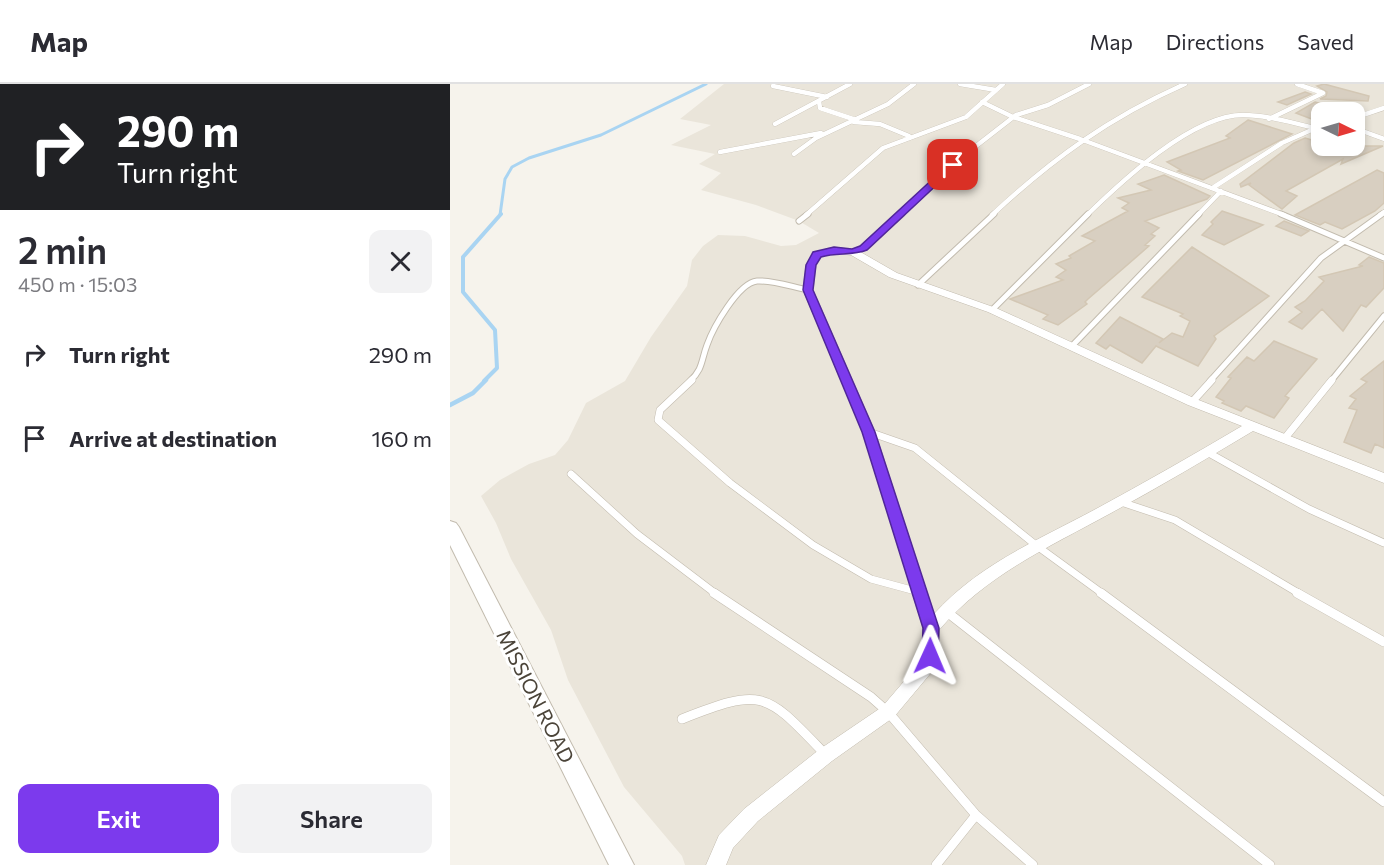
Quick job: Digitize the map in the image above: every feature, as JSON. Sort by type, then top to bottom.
[{"type":"street","points":[[716,865],[726,843],[737,829],[826,755],[888,712],[924,669],[930,656],[931,628],[869,432],[808,290],[811,265],[817,255],[834,250],[853,252],[874,265],[918,285],[992,310],[1192,402],[1384,478]]},
{"type":"street","points":[[931,628],[945,610],[985,574],[1121,502],[1252,426]]},
{"type":"street","name":"MISSION ROAD","points":[[450,527],[622,865]]},
{"type":"lane","points":[[776,84],[773,86],[827,98]]},
{"type":"lane","points":[[775,124],[850,84]]},
{"type":"lane","points":[[794,154],[802,146],[896,99],[914,84]]},
{"type":"lane","points":[[960,84],[996,90]]},
{"type":"lane","points":[[799,221],[841,188],[877,152],[909,136],[966,117],[1003,84]]},
{"type":"lane","points":[[853,252],[864,248],[971,150],[1013,117],[1048,105],[1089,84]]},
{"type":"lane","points":[[918,285],[1035,175],[1080,139],[1135,107],[1185,84]]},
{"type":"lane","points":[[1269,119],[1322,94],[1297,84]]},
{"type":"lane","points":[[819,101],[820,108],[854,121],[874,123],[909,136]]},
{"type":"lane","points":[[982,102],[1013,117],[1214,187],[1384,258]]},
{"type":"lane","points":[[1365,114],[1384,108]]},
{"type":"lane","points":[[992,310],[1110,194],[1146,163],[1211,122],[1234,115],[1311,127]]},
{"type":"lane","points":[[1214,187],[1282,143],[1311,131]]},
{"type":"lane","points":[[720,152],[829,132]]},
{"type":"lane","points":[[1365,132],[1384,139]]},
{"type":"lane","points":[[1072,346],[1221,191]]},
{"type":"lane","points":[[1192,402],[1257,332],[1305,273],[1384,212]]},
{"type":"lane","points":[[808,290],[756,281],[744,286],[713,330],[702,359],[700,372],[660,411],[658,420],[730,483],[813,545],[871,579],[920,592]]},
{"type":"lane","points":[[1285,438],[1384,316]]},
{"type":"lane","points":[[869,432],[915,448],[1037,546],[1242,695],[1329,763],[1384,802]]},
{"type":"lane","points":[[1207,452],[1302,505],[1384,543]]},
{"type":"lane","points":[[571,474],[622,523],[656,549],[754,620],[859,688],[888,712],[976,815],[1033,865]]},
{"type":"lane","points":[[1121,502],[1175,520],[1222,550],[1384,642]]},
{"type":"lane","points":[[945,610],[1270,865]]},
{"type":"lane","points":[[681,719],[732,699],[756,697],[772,702],[784,710],[826,755]]},
{"type":"lane","points":[[936,865],[976,815]]},
{"type":"shaded area","points":[[724,84],[1384,84],[1384,865],[685,865],[682,856],[624,787],[568,680],[551,630],[511,559],[496,523],[481,496],[500,480],[529,464],[555,455],[568,440],[586,403],[625,381],[651,337],[687,286],[692,260],[703,246],[718,235],[745,236],[781,246],[796,245],[819,233],[799,221],[756,205],[701,190],[721,173],[699,164],[715,154],[671,145],[711,125],[680,119]]},
{"type":"building","points":[[1324,84],[1369,96],[1368,101],[1320,99],[1326,96],[1327,92],[1317,86]]},
{"type":"building","points":[[1305,92],[1311,94],[1287,105],[1278,102]]},
{"type":"building","points":[[1311,104],[1311,119],[1296,113]]},
{"type":"building","points":[[1248,120],[1292,134],[1203,180],[1178,171],[1181,170],[1167,162],[1230,138],[1226,136]]},
{"type":"building","points":[[1305,138],[1311,140],[1311,156],[1360,156],[1341,164],[1343,159],[1286,191],[1297,196],[1282,209],[1249,185],[1251,183],[1241,187],[1240,184],[1294,143]]},
{"type":"building","points":[[1365,146],[1383,146],[1365,154]]},
{"type":"building","points":[[1377,170],[1384,173],[1384,203],[1375,211],[1342,229],[1325,222],[1320,225],[1295,215]]},
{"type":"building","points":[[1164,175],[1210,196],[1145,221],[1159,228],[1151,234],[1155,236],[1145,245],[1149,246],[1088,299],[1085,302],[1087,304],[1058,325],[1043,319],[1048,315],[1010,299],[1063,280],[1056,277],[1066,270],[1056,264],[1071,258],[1069,256],[1095,241],[1082,236],[1128,211],[1122,208],[1129,203],[1118,198],[1151,190],[1138,184]]},
{"type":"building","points":[[1222,211],[1263,225],[1224,245],[1202,235]]},
{"type":"building","points":[[1284,221],[1309,231],[1301,236],[1276,226]]},
{"type":"building","points":[[1192,247],[1269,296],[1214,336],[1216,339],[1198,366],[1156,346],[1142,363],[1110,345],[1106,349],[1096,343],[1120,317],[1163,339],[1159,343],[1172,333],[1183,337],[1190,321],[1180,316],[1183,314],[1142,297]]},
{"type":"building","points":[[1369,257],[1384,263],[1384,288],[1366,307],[1361,305],[1343,331],[1322,309],[1302,329],[1289,322],[1302,312],[1295,307],[1305,301],[1324,281],[1319,277],[1363,266],[1359,265]]},
{"type":"building","points":[[1274,341],[1317,359],[1285,396],[1289,398],[1274,418],[1246,406],[1241,411],[1222,403],[1224,401],[1216,397],[1231,378],[1228,377],[1247,357],[1254,361]]},
{"type":"building","points":[[1384,361],[1384,448],[1375,444],[1371,453],[1344,442],[1357,410],[1349,408],[1356,399],[1350,396],[1367,382],[1361,379]]},
{"type":"waterway","points":[[500,215],[505,179],[512,167],[529,158],[601,135],[706,84]]},
{"type":"waterway","points":[[484,381],[497,368],[495,330],[463,292],[463,257],[501,214]]},
{"type":"waterway","points":[[450,405],[473,393],[486,380]]},
{"type":"route","points":[[930,656],[931,628],[869,432],[808,290],[811,265],[817,255],[834,250],[853,252],[864,248],[953,165]]}]
